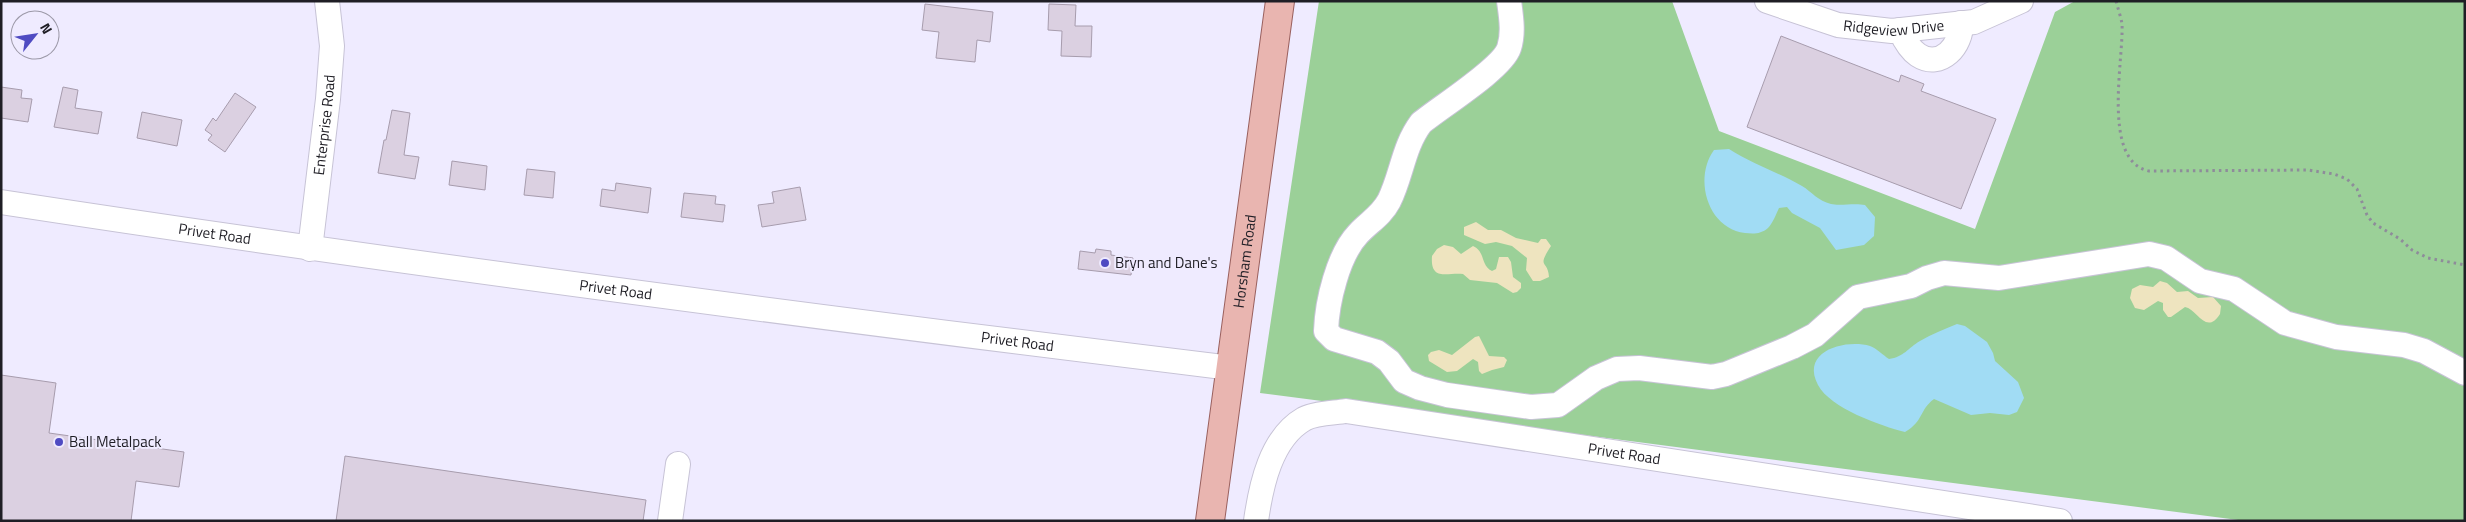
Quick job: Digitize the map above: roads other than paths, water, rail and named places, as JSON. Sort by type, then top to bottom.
[{"type":"main road","name":"Horsham Road","points":[[1210,521],[1280,1]]},
{"type":"street","name":"Enterprise Road","points":[[310,249],[328,99],[332,46],[327,1]]},
{"type":"street","points":[[1509,1],[1512,24],[1508,50],[1496,64],[1421,124],[1411,136],[1390,199],[1382,213],[1358,233],[1348,246],[1326,315],[1326,331],[1334,339],[1378,352],[1389,361],[1404,381],[1420,388],[1447,395],[1540,406],[1558,404],[1596,378],[1616,369],[1639,368],[1712,377],[1726,374],[1792,347],[1815,335],[1858,297],[1911,286],[1944,273],[2000,278],[2149,254],[2166,258],[2200,281],[2234,289],[2285,323],[2336,337],[2404,345],[2424,351],[2465,373]]},
{"type":"street","name":"Ridgeview Drive","points":[[1767,1],[1838,25],[1900,30],[1974,22],[2021,1]]},
{"type":"street","points":[[1900,30],[1907,44],[1918,55],[1932,60],[1944,57],[1954,50],[1959,40],[1961,23]]},
{"type":"street","name":"Privet Road","points":[[1,202],[310,249],[828,319],[1231,368]]},
{"type":"street","name":"Privet Road","points":[[1256,521],[1259,498],[1277,444],[1305,418],[1346,411],[2060,521]]},
{"type":"street","points":[[670,521],[678,464]]},
{"type":"water","points":[[1729,149],[1802,186],[1826,203],[1834,205],[1865,205],[1875,217],[1874,236],[1864,245],[1836,250],[1820,228],[1792,213],[1787,207],[1779,208],[1770,226],[1763,231],[1745,233],[1732,229],[1713,213],[1705,188],[1708,162],[1714,150]]},
{"type":"water","points":[[1957,324],[1965,326],[1987,342],[1995,361],[2018,382],[2024,398],[2017,412],[2009,415],[1990,413],[1971,415],[1934,399],[1926,407],[1919,420],[1905,432],[1870,421],[1844,408],[1833,401],[1818,385],[1814,373],[1815,364],[1820,356],[1828,350],[1838,346],[1860,344],[1872,347],[1889,359],[1894,358],[1925,338]]},
{"type":"place","name":"Bryn and Dane's","points":[[1105,263]]},
{"type":"place","name":"Ball Metalpack","points":[[59,442]]}]
